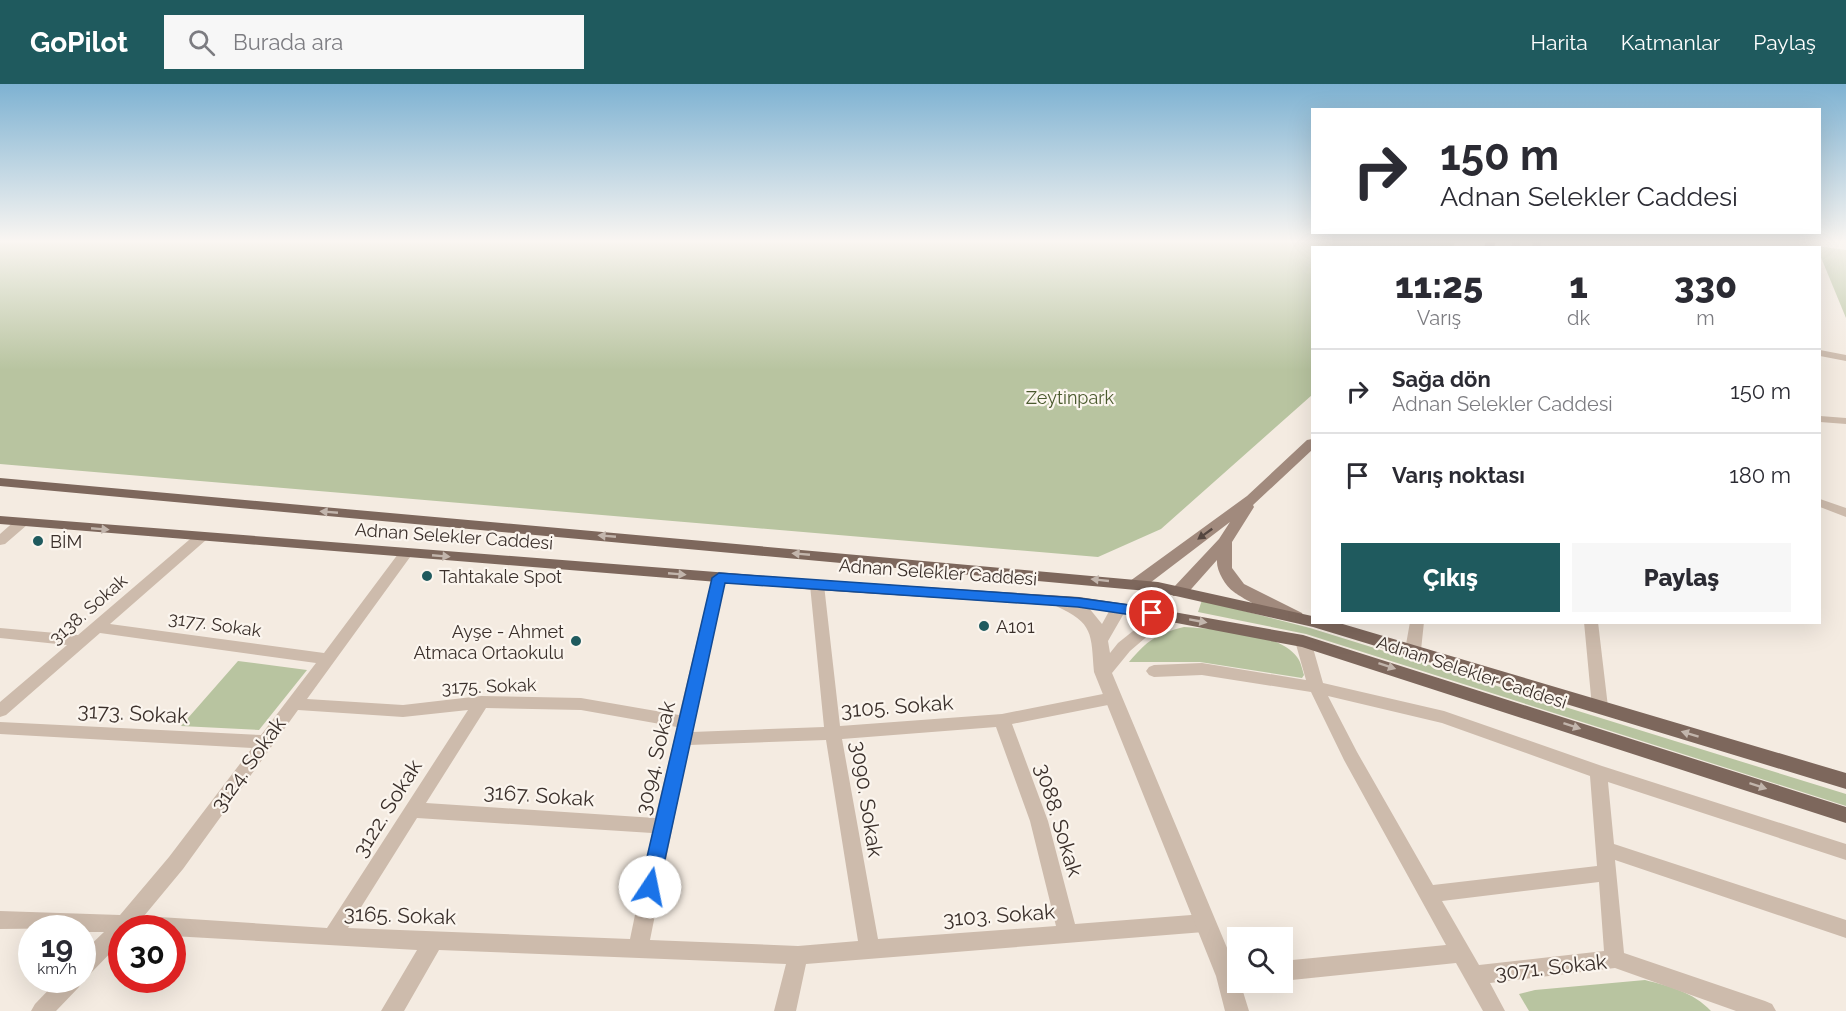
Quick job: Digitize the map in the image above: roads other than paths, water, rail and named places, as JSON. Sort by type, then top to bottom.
[{"type":"main road","points":[[1119,608],[1136,585],[1252,499],[1311,444]]},
{"type":"main road","name":"Adnan Selekler Caddesi","points":[[0,482],[1136,585],[1179,592],[1308,621]]},
{"type":"main road","points":[[1164,615],[1179,592],[1225,542],[1252,499]]},
{"type":"main road","name":"Adnan Selekler Caddesi","points":[[0,520],[719,578],[1062,602],[1164,615],[1303,641],[1846,815]]},
{"type":"main road","name":"Adnan Selekler Caddesi","points":[[1225,542],[1224,568],[1238,588],[1308,621]]},
{"type":"main road","name":"Adnan Selekler Caddesi","points":[[1319,624],[1413,650],[1846,781]]},
{"type":"street","points":[[1821,353],[1846,358]]},
{"type":"street","points":[[1821,419],[1846,421]]},
{"type":"street","points":[[1821,503],[1846,513]]},
{"type":"street","points":[[0,541],[22,522]]},
{"type":"street","name":"3138. Sokak","points":[[0,711],[201,537]]},
{"type":"street","name":"3124. Sokak","points":[[133,915],[176,863],[406,553]]},
{"type":"street","name":"3094. Sokak","points":[[638,948],[662,826],[719,578]]},
{"type":"street","name":"3090. Sokak","points":[[817,585],[833,733],[869,947]]},
{"type":"street","points":[[1062,602],[1084,611],[1093,619],[1100,641],[1104,672],[1113,698],[1204,923],[1227,967]]},
{"type":"street","points":[[1100,641],[1119,608]]},
{"type":"street","points":[[1104,672],[1124,647],[1164,615]]},
{"type":"street","points":[[1413,650],[1417,624]]},
{"type":"street","points":[[1591,624],[1600,707]]},
{"type":"street","name":"3177. Sokak","points":[[97,627],[328,659]]},
{"type":"street","points":[[0,633],[81,641]]},
{"type":"street","points":[[1303,641],[1316,687],[1350,755],[1494,1011]]},
{"type":"street","points":[[1154,671],[1202,669],[1316,687],[1444,717],[1598,772],[1846,852]]},
{"type":"street","name":"3105. Sokak","points":[[682,739],[833,733],[1002,720],[1113,698]]},
{"type":"street","name":"3175. Sokak","points":[[293,704],[403,711],[481,702],[581,704],[686,722]]},
{"type":"street","name":"3122. Sokak","points":[[332,937],[481,702]]},
{"type":"street","name":"3088. Sokak","points":[[1002,720],[1039,821],[1068,935]]},
{"type":"street","name":"3173. Sokak","points":[[0,728],[264,742]]},
{"type":"street","points":[[1598,772],[1615,959]]},
{"type":"street","name":"3167. Sokak","points":[[413,810],[662,826]]},
{"type":"street","points":[[1605,849],[1846,929]]},
{"type":"street","points":[[1428,894],[1607,873]]},
{"type":"street","name":"3165. Sokak","points":[[0,920],[108,923]]},
{"type":"street","name":"3103. Sokak","points":[[798,954],[1204,923]]},
{"type":"street","name":"3165. Sokak","points":[[186,928],[332,937],[798,954]]},
{"type":"street","points":[[392,1011],[434,940]]},
{"type":"street","name":"3124. Sokak","points":[[96,954],[108,941]]},
{"type":"street","points":[[1293,970],[1461,952]]},
{"type":"street","points":[[785,1011],[798,954]]},
{"type":"street","name":"3071. Sokak","points":[[1474,975],[1615,959],[1736,1005],[1764,1011]]},
{"type":"street","points":[[42,1011],[59,993]]},
{"type":"street","points":[[1234,993],[1237,1011]]},
{"type":"place","name":"BİM","points":[[38,541]]},
{"type":"place","name":"Tahtakale Spot","points":[[427,576]]},
{"type":"place","name":"A101","points":[[984,626]]},
{"type":"place","name":"Ayşe - Ahmet Atmaca Ortaokulu","points":[[576,641]]},
{"type":"park label","name":"Zeytinpark","points":[[1070,397]]}]
